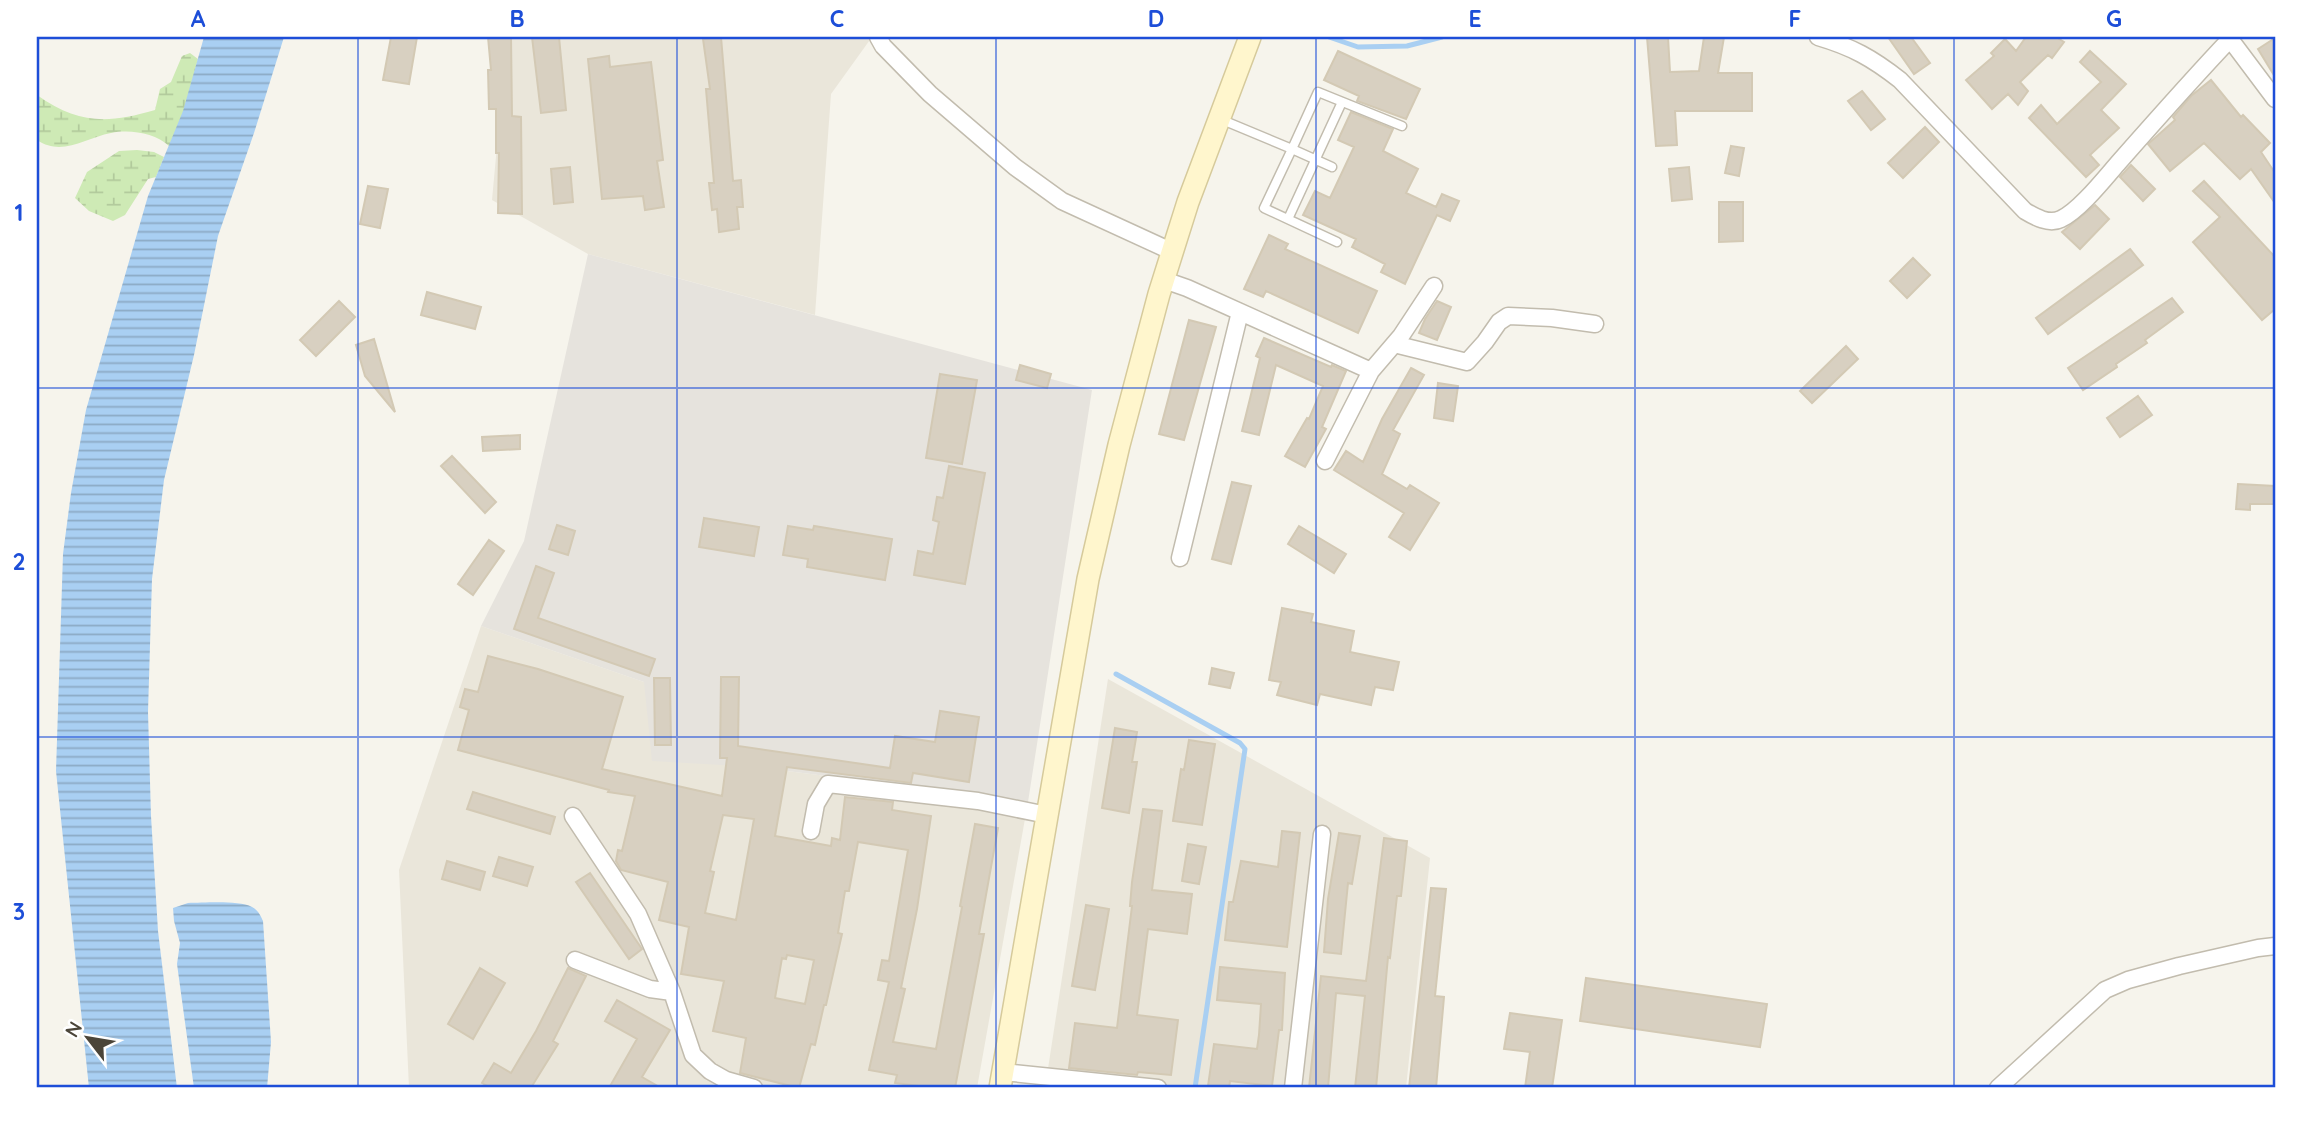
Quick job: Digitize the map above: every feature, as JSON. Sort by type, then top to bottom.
[{"type":"main road","points":[[1002,1080],[1088,579],[1139,366],[1172,252],[1188,202],[1251,37]]},
{"type":"street","points":[[878,37],[883,46],[930,94],[1015,167],[1062,201],[1172,252]]},
{"type":"street","points":[[1818,37],[1850,47],[1900,80],[2025,211],[2037,218],[2051,221],[2061,220],[2099,185],[2231,38],[2275,99]]},
{"type":"street","points":[[1164,280],[1371,371]]},
{"type":"street","points":[[1325,461],[1371,371],[1394,344],[1434,286]]},
{"type":"street","points":[[1180,558],[1240,312]]},
{"type":"street","points":[[1394,344],[1467,362],[1508,316],[1540,316],[1595,324]]},
{"type":"street","points":[[811,831],[816,804],[828,784],[978,801],[1047,815]]},
{"type":"street","points":[[573,816],[638,914],[672,992],[693,1055],[710,1071],[726,1080],[754,1088]]},
{"type":"street","points":[[1293,1088],[1322,834]]},
{"type":"street","points":[[1998,1088],[2105,990],[2128,980],[2179,966],[2275,946]]},
{"type":"street","points":[[575,960],[650,989],[672,992]]},
{"type":"street","points":[[1002,1080],[1158,1088]]},
{"type":"lane","points":[[1337,242],[1264,208],[1318,92],[1402,126]]},
{"type":"lane","points":[[1288,219],[1342,102]]},
{"type":"lane","points":[[1220,119],[1332,167]]},
{"type":"shaded area","points":[[507,37],[872,37],[831,94],[815,315],[588,254],[492,200]]},
{"type":"shaded area","points":[[588,254],[1092,390],[1028,802],[756,767],[652,761],[644,682],[481,626],[524,541]]},
{"type":"shaded area","points":[[481,626],[644,682],[756,767],[1028,802],[977,1088],[409,1088],[399,870]]},
{"type":"shaded area","points":[[1108,679],[1430,858],[1406,1088],[1045,1088]]},
{"type":"green space","points":[[190,53],[198,59],[184,111],[169,146],[150,135],[126,132],[101,135],[65,147],[46,145],[37,140],[37,95],[66,112],[93,119],[138,115],[155,110],[160,89],[171,82],[182,56]]},
{"type":"green space","points":[[119,151],[154,152],[164,157],[156,177],[148,179],[125,215],[113,221],[89,211],[75,198],[87,172]]},
{"type":"water","points":[[204,37],[284,37],[218,236],[194,355],[164,480],[152,579],[148,712],[151,816],[158,931],[177,1088],[89,1088],[56,771],[63,554],[86,410],[148,196],[183,111]]},
{"type":"water","points":[[188,903],[246,905],[256,910],[263,921],[271,1042],[267,1088],[194,1088],[177,964],[180,943],[173,908]]},
{"type":"building","points":[[391,37],[417,37],[409,84],[383,80]]},
{"type":"building","points":[[488,37],[511,37],[512,116],[521,117],[522,214],[498,213],[499,153],[496,153],[496,109],[489,109],[488,70],[491,70]]},
{"type":"building","points":[[532,37],[559,37],[566,110],[541,113]]},
{"type":"building","points":[[721,37],[733,181],[741,180],[743,207],[737,207],[739,229],[719,232],[717,209],[712,210],[709,183],[714,183],[706,89],[710,89],[703,39]]},
{"type":"building","points":[[1647,37],[1668,37],[1670,72],[1699,71],[1704,37],[1724,37],[1718,73],[1752,73],[1752,111],[1675,111],[1677,145],[1656,146]]},
{"type":"building","points":[[1888,37],[1911,37],[1930,63],[1914,74]]},
{"type":"building","points":[[2026,37],[2056,37],[2064,42],[2052,58],[2048,55],[2020,82],[2028,91],[2018,105],[2008,94],[1992,109],[1966,80],[1994,56],[1991,53],[2005,39],[2016,51]]},
{"type":"building","points":[[2275,38],[2275,77],[2258,49]]},
{"type":"building","points":[[1338,51],[1420,89],[1406,119],[1357,101],[1359,96],[1324,80]]},
{"type":"building","points":[[2090,51],[2126,84],[2101,110],[2119,128],[2090,155],[2099,165],[2086,177],[2029,118],[2041,105],[2057,124],[2101,82],[2080,62]]},
{"type":"building","points":[[609,56],[610,67],[651,62],[663,160],[657,161],[664,207],[645,210],[643,196],[602,199],[588,59]]},
{"type":"building","points":[[2211,80],[2241,117],[2243,115],[2270,143],[2261,152],[2275,173],[2275,203],[2251,169],[2240,179],[2204,143],[2170,171],[2148,144],[2175,120],[2173,117],[2191,96]]},
{"type":"building","points":[[1862,91],[1885,119],[1871,130],[1848,101]]},
{"type":"building","points":[[1351,112],[1393,129],[1383,151],[1418,169],[1406,193],[1436,207],[1442,194],[1459,201],[1450,221],[1437,215],[1405,284],[1381,272],[1385,264],[1352,247],[1356,239],[1303,215],[1315,191],[1330,198],[1354,147],[1338,140]]},
{"type":"building","points":[[1925,127],[1939,142],[1903,178],[1888,163]]},
{"type":"building","points":[[1731,146],[1744,148],[1739,176],[1725,173]]},
{"type":"building","points":[[2131,165],[2155,189],[2143,201],[2120,177]]},
{"type":"building","points":[[570,167],[573,202],[554,204],[551,169]]},
{"type":"building","points":[[1689,167],[1692,199],[1672,201],[1669,169]]},
{"type":"building","points":[[2204,181],[2275,257],[2275,309],[2262,320],[2193,242],[2220,217],[2193,191]]},
{"type":"building","points":[[368,186],[388,189],[380,228],[360,224]]},
{"type":"building","points":[[1719,202],[1743,202],[1743,241],[1719,242]]},
{"type":"building","points":[[2095,205],[2109,219],[2080,249],[2062,232]]},
{"type":"building","points":[[1269,235],[1288,244],[1285,249],[1377,291],[1358,333],[1266,291],[1263,297],[1244,289]]},
{"type":"building","points":[[2130,249],[2143,265],[2048,334],[2036,318]]},
{"type":"building","points":[[1913,258],[1930,275],[1907,298],[1890,281]]},
{"type":"building","points":[[427,292],[481,307],[475,329],[421,315]]},
{"type":"building","points":[[2172,298],[2183,312],[2145,340],[2147,343],[2116,364],[2117,367],[2083,390],[2068,368]]},
{"type":"building","points":[[339,301],[355,317],[316,356],[300,340]]},
{"type":"building","points":[[1437,301],[1451,307],[1437,340],[1419,333]]},
{"type":"building","points":[[1189,320],[1216,327],[1184,440],[1159,434]]},
{"type":"building","points":[[1264,338],[1346,371],[1322,427],[1326,429],[1305,467],[1285,456],[1307,418],[1309,419],[1323,386],[1276,365],[1259,435],[1242,431],[1260,358],[1256,356]]},
{"type":"building","points":[[374,339],[395,412],[365,376],[356,345]]},
{"type":"building","points":[[1846,346],[1858,359],[1812,403],[1800,391]]},
{"type":"building","points":[[1020,365],[1051,374],[1047,388],[1016,380]]},
{"type":"building","points":[[1411,368],[1424,375],[1393,430],[1400,434],[1382,474],[1407,489],[1410,485],[1439,503],[1410,550],[1389,537],[1404,513],[1334,470],[1346,451],[1363,462],[1382,419]]},
{"type":"building","points":[[940,374],[977,380],[962,464],[926,458]]},
{"type":"building","points":[[1438,383],[1458,386],[1453,421],[1434,418]]},
{"type":"building","points":[[2138,396],[2152,415],[2120,437],[2107,418]]},
{"type":"building","points":[[520,435],[520,449],[483,451],[482,437]]},
{"type":"building","points":[[452,456],[496,502],[485,513],[441,466]]},
{"type":"building","points":[[949,466],[985,473],[965,584],[914,575],[918,551],[933,554],[939,522],[933,520],[937,497],[943,498]]},
{"type":"building","points":[[1232,482],[1251,486],[1231,564],[1212,559]]},
{"type":"building","points":[[2238,484],[2275,486],[2275,504],[2250,504],[2250,510],[2236,509]]},
{"type":"building","points":[[704,518],[759,527],[754,556],[699,547]]},
{"type":"building","points":[[557,525],[575,531],[568,555],[549,549]]},
{"type":"building","points":[[788,526],[813,530],[814,526],[892,539],[885,580],[807,567],[808,559],[783,555]]},
{"type":"building","points":[[1299,526],[1346,554],[1334,573],[1288,544]]},
{"type":"building","points":[[489,540],[504,551],[473,595],[458,584]]},
{"type":"building","points":[[536,566],[554,573],[538,618],[655,659],[649,676],[514,629]]},
{"type":"building","points":[[1282,608],[1313,614],[1311,622],[1354,631],[1350,652],[1399,662],[1393,690],[1375,687],[1371,705],[1320,694],[1317,705],[1277,695],[1281,682],[1269,680]]},
{"type":"building","points":[[488,656],[623,697],[602,769],[722,796],[727,758],[720,758],[721,677],[739,677],[738,746],[890,768],[895,736],[935,742],[940,711],[979,717],[969,782],[913,773],[911,783],[787,767],[775,836],[831,846],[832,838],[840,840],[845,797],[893,802],[892,810],[931,816],[917,909],[901,988],[905,989],[893,1042],[936,1049],[975,824],[998,828],[979,934],[984,934],[955,1088],[895,1083],[897,1075],[869,1070],[889,982],[878,980],[882,960],[889,961],[908,850],[858,842],[849,891],[845,891],[838,933],[842,934],[826,1005],[815,1045],[811,1044],[799,1088],[740,1073],[746,1038],[713,1031],[724,981],[681,974],[689,927],[659,920],[668,882],[621,870],[616,861],[618,850],[622,851],[635,796],[608,792],[609,790],[458,750],[469,710],[460,707],[465,689],[478,692]],"holes":[[[723,815],[754,819],[736,920],[705,913],[714,872],[710,871]],[[787,955],[814,960],[805,1004],[775,998],[782,958],[786,959]]]},
{"type":"building","points":[[1212,668],[1234,673],[1230,688],[1209,684]]},
{"type":"building","points":[[654,678],[670,678],[671,745],[655,745]]},
{"type":"building","points":[[1115,728],[1137,732],[1132,762],[1137,762],[1129,813],[1102,808]]},
{"type":"building","points":[[1189,740],[1215,744],[1202,825],[1173,821],[1181,769],[1184,770]]},
{"type":"building","points":[[473,792],[555,817],[550,834],[467,809]]},
{"type":"building","points":[[1143,809],[1162,811],[1152,890],[1192,894],[1187,934],[1148,929],[1137,1015],[1178,1020],[1171,1075],[1138,1072],[1137,1075],[1069,1068],[1075,1023],[1117,1028],[1132,906],[1132,882]]},
{"type":"building","points":[[1282,831],[1300,833],[1287,947],[1225,940],[1229,902],[1233,902],[1241,861],[1278,867]]},
{"type":"building","points":[[1339,833],[1360,836],[1352,884],[1348,883],[1341,954],[1324,952],[1328,899]]},
{"type":"building","points":[[1384,838],[1407,841],[1401,896],[1397,896],[1390,958],[1388,957],[1376,1088],[1355,1088],[1365,996],[1336,993],[1328,1088],[1309,1088],[1321,976],[1366,981]]},
{"type":"building","points":[[1188,844],[1206,847],[1199,884],[1182,881]]},
{"type":"building","points":[[499,857],[533,867],[527,886],[493,876]]},
{"type":"building","points":[[447,861],[485,872],[480,890],[442,879]]},
{"type":"building","points":[[590,873],[642,949],[629,959],[576,882]]},
{"type":"building","points":[[1431,888],[1446,889],[1435,996],[1444,997],[1436,1088],[1409,1088]]},
{"type":"building","points":[[1086,905],[1109,909],[1095,990],[1072,986]]},
{"type":"building","points":[[1220,967],[1285,973],[1282,1030],[1279,1030],[1272,1086],[1230,1081],[1229,1088],[1208,1086],[1214,1044],[1257,1049],[1259,1035],[1261,1004],[1217,1000]]},
{"type":"building","points":[[480,968],[505,983],[473,1039],[448,1024]]},
{"type":"building","points":[[568,968],[586,976],[553,1041],[558,1044],[532,1086],[536,1088],[491,1088],[482,1083],[494,1063],[511,1073]]},
{"type":"building","points":[[1586,978],[1767,1004],[1760,1047],[1580,1021]]},
{"type":"building","points":[[617,1000],[670,1030],[642,1077],[661,1088],[609,1088],[637,1039],[605,1021]]},
{"type":"building","points":[[1510,1013],[1562,1020],[1552,1088],[1525,1088],[1530,1052],[1504,1049]]},
{"type":"waterway","points":[[1329,37],[1358,47],[1407,46],[1442,37]]},
{"type":"waterway","points":[[1116,674],[1240,743],[1245,749],[1195,1088]]}]
